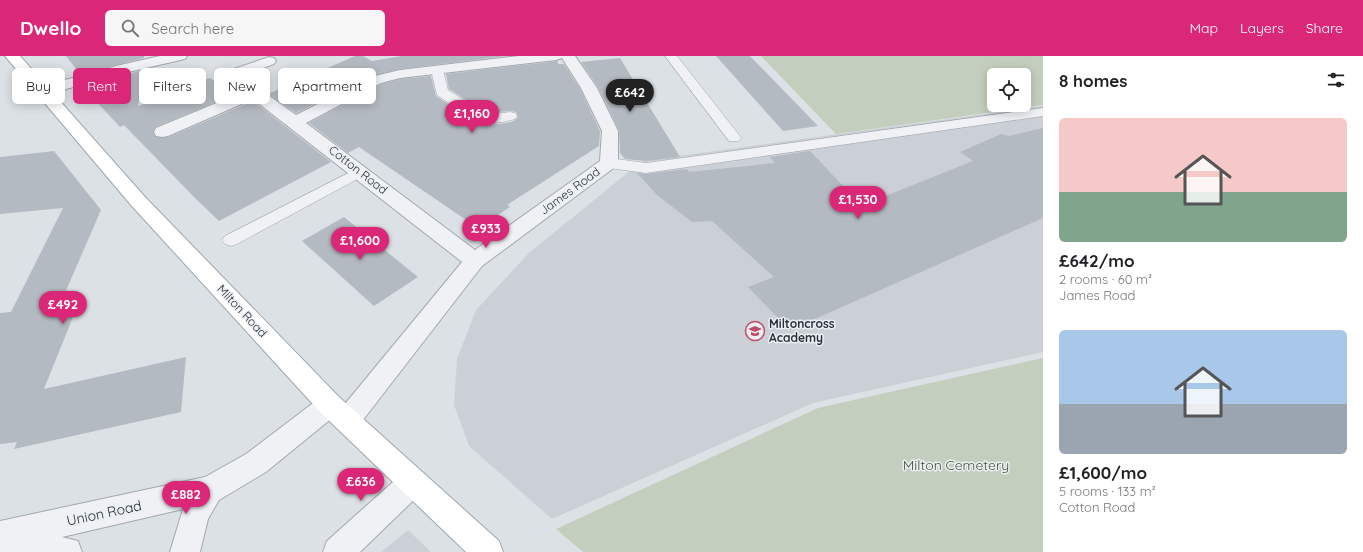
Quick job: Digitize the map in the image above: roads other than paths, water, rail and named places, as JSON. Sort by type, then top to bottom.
[{"type":"main road","name":"Milton Road","points":[[12,56],[22,68]]},
{"type":"main road","name":"Milton Road","points":[[53,104],[149,212],[339,413],[488,552]]},
{"type":"street","points":[[65,84],[121,69],[180,56]]},
{"type":"street","points":[[295,122],[376,80],[400,74],[556,56]]},
{"type":"street","name":"James Road","points":[[475,261],[609,163],[610,131],[589,88],[568,56]]},
{"type":"street","name":"Cotton Road","points":[[250,68],[269,61]]},
{"type":"street","points":[[162,132],[227,104]]},
{"type":"street","name":"Cotton Road","points":[[269,104],[295,122],[475,261]]},
{"type":"street","points":[[339,413],[475,261]]},
{"type":"street","name":"Union Road","points":[[0,536],[209,490],[339,413]]},
{"type":"street","points":[[338,552],[413,482]]},
{"type":"street","name":"Union Road","points":[[185,552],[195,514],[209,490]]},
{"type":"street","points":[[0,545],[67,552]]},
{"type":"lane","points":[[672,56],[734,138]]},
{"type":"lane","points":[[437,70],[442,92],[483,119],[510,116]]},
{"type":"lane","points":[[609,163],[646,168],[1043,112]]},
{"type":"lane","points":[[231,240],[360,172]]},
{"type":"place","name":"Miltoncross Academy","points":[[755,331]]},
{"type":"park label","name":"Milton Cemetery","points":[[956,465]]}]
